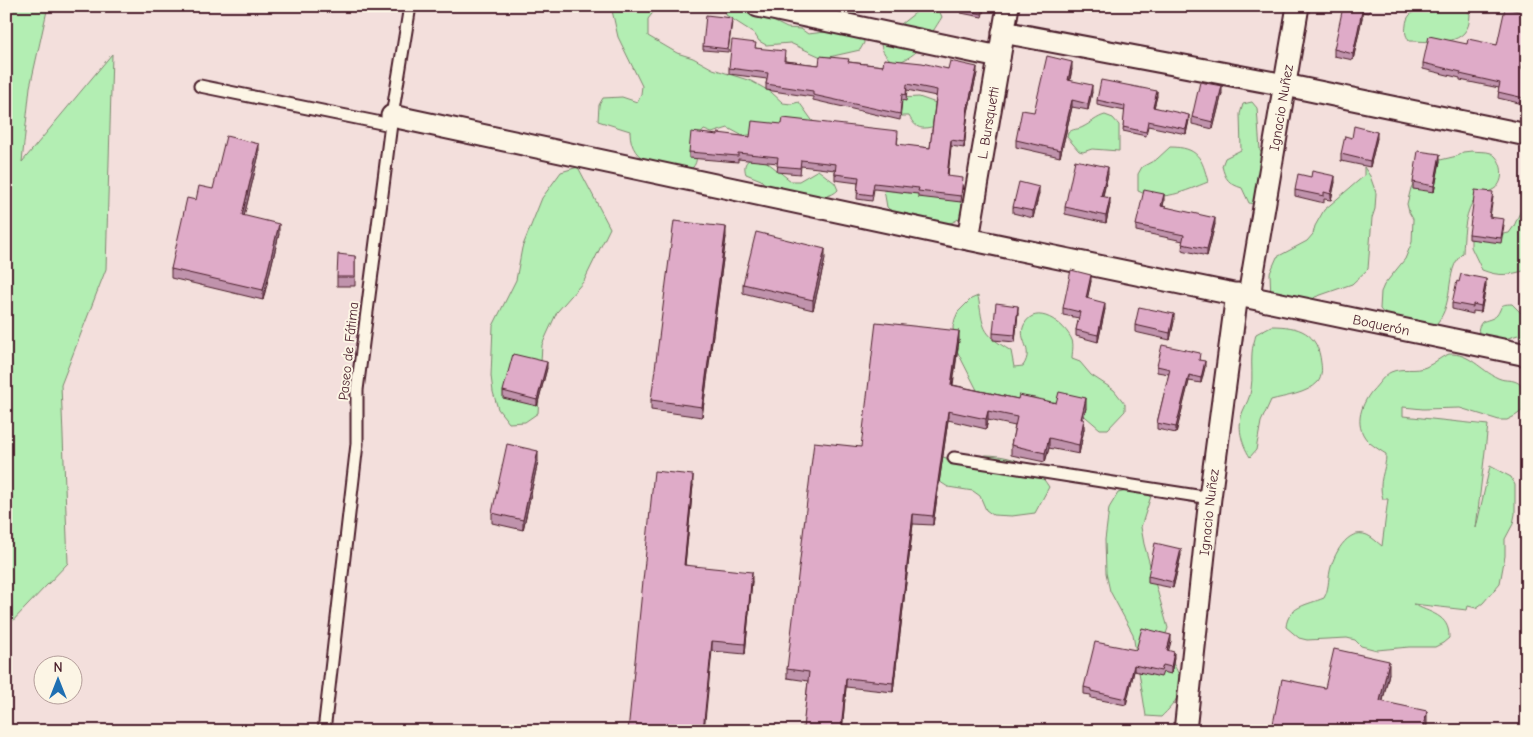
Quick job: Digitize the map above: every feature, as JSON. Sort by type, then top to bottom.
[{"type":"street","points":[[758,6],[999,57]]},
{"type":"street","name":"L. Bursquetti","points":[[968,239],[1008,6]]},
{"type":"street","name":"Ignacio Nuñez","points":[[1186,731],[1210,498],[1243,295],[1285,85],[1298,6]]},
{"type":"street","points":[[1003,32],[1285,85],[1527,135]]},
{"type":"street","name":"Boquerón","points":[[391,121],[1527,355]]},
{"type":"lane","name":"Paseo de Fátima","points":[[324,731],[357,444],[357,390],[391,121],[410,6]]},
{"type":"lane","points":[[200,86],[391,121]]},
{"type":"lane","points":[[954,458],[1210,498]]},
{"type":"green space","points":[[6,6],[48,6],[30,87],[22,162],[112,54],[106,269],[61,385],[68,563],[6,628]]},
{"type":"green space","points":[[611,6],[658,6],[648,19],[648,36],[677,53],[693,58],[713,69],[751,81],[771,92],[783,103],[799,102],[814,123],[743,136],[728,128],[712,133],[704,130],[693,143],[696,161],[690,170],[659,166],[642,158],[631,143],[630,131],[598,121],[599,105],[603,98],[622,97],[637,102],[642,86],[618,37]]},
{"type":"green space","points":[[734,6],[787,28],[801,29],[808,34],[825,32],[833,18],[828,10],[815,6],[852,6],[863,34],[864,43],[860,50],[829,57],[821,57],[790,43],[766,45],[759,41],[754,33],[726,15],[724,7]]},
{"type":"green space","points":[[924,6],[935,6],[942,17],[928,39],[917,51],[895,63],[883,51],[881,35],[896,28]]},
{"type":"green space","points":[[1434,6],[1462,6],[1470,14],[1464,33],[1449,41],[1409,41],[1405,31],[1409,16],[1415,11]]},
{"type":"green space","points":[[919,97],[936,103],[935,126],[922,128],[914,124],[909,116],[892,116],[899,98]]},
{"type":"green space","points":[[1252,102],[1257,108],[1260,151],[1266,157],[1257,205],[1249,203],[1242,188],[1228,180],[1222,166],[1225,158],[1241,150],[1240,114],[1243,104]]},
{"type":"green space","points":[[1105,115],[1113,118],[1119,125],[1119,151],[1092,149],[1083,152],[1079,151],[1067,137],[1068,133]]},
{"type":"green space","points":[[1170,147],[1187,149],[1193,152],[1201,160],[1208,182],[1165,196],[1156,196],[1138,191],[1138,174],[1142,167],[1157,159]]},
{"type":"green space","points":[[1472,151],[1491,153],[1498,160],[1502,171],[1498,186],[1476,198],[1469,209],[1465,227],[1463,253],[1453,269],[1444,310],[1439,320],[1431,329],[1391,322],[1380,309],[1381,292],[1384,285],[1405,259],[1412,242],[1413,219],[1407,204],[1411,188],[1419,173],[1432,162]]},
{"type":"green space","points":[[750,159],[763,159],[791,181],[799,181],[818,170],[835,183],[838,190],[832,194],[816,197],[770,191],[761,180],[746,174],[745,166]]},
{"type":"green space","points":[[578,167],[610,228],[584,281],[557,312],[542,345],[538,413],[525,422],[509,423],[498,409],[493,392],[491,376],[493,326],[516,280],[522,248],[542,198],[561,172]]},
{"type":"green space","points":[[1364,167],[1370,176],[1376,193],[1368,269],[1352,284],[1315,297],[1297,314],[1271,299],[1270,273],[1277,257],[1307,241],[1313,234],[1315,226],[1324,210],[1364,176]]},
{"type":"green space","points":[[884,190],[954,197],[959,200],[963,208],[963,214],[948,224],[938,225],[917,221],[890,210],[887,207]]},
{"type":"green space","points":[[1527,201],[1527,270],[1494,274],[1482,270],[1471,247],[1471,239],[1509,233],[1524,203]]},
{"type":"green space","points":[[978,296],[985,329],[1001,345],[1011,351],[1014,367],[1023,366],[1026,360],[1027,349],[1022,331],[1029,318],[1035,315],[1042,315],[1050,318],[1063,327],[1072,340],[1072,359],[1080,362],[1091,375],[1114,390],[1125,404],[1125,411],[1108,429],[1100,429],[1067,401],[1055,402],[1026,397],[1008,412],[978,392],[954,345],[953,327],[958,312],[971,299]]},
{"type":"green space","points":[[1512,304],[1521,313],[1527,313],[1527,336],[1522,338],[1518,335],[1498,341],[1481,336],[1478,329],[1482,322],[1496,316],[1503,305]]},
{"type":"green space","points":[[1271,326],[1290,327],[1305,333],[1311,338],[1316,344],[1319,353],[1321,373],[1318,382],[1308,389],[1271,400],[1261,422],[1256,450],[1250,457],[1244,446],[1240,423],[1249,398],[1252,380],[1252,351],[1256,334]]},
{"type":"green space","points":[[1449,354],[1463,356],[1498,378],[1520,384],[1522,411],[1507,420],[1499,420],[1460,408],[1423,409],[1403,407],[1403,416],[1488,425],[1476,528],[1490,466],[1511,477],[1515,485],[1515,514],[1513,524],[1505,539],[1505,556],[1500,583],[1483,603],[1476,608],[1468,606],[1467,610],[1413,604],[1437,615],[1446,624],[1449,638],[1435,647],[1377,650],[1361,646],[1355,640],[1347,638],[1307,640],[1299,638],[1286,627],[1290,615],[1299,607],[1324,598],[1334,558],[1342,544],[1353,535],[1360,534],[1369,536],[1382,546],[1388,499],[1383,499],[1381,492],[1386,454],[1370,443],[1361,431],[1360,417],[1364,403],[1388,373],[1422,368]]},
{"type":"green space","points":[[986,455],[1019,461],[1031,467],[1041,476],[1049,487],[1035,513],[1012,516],[993,515],[986,510],[980,496],[973,491],[948,487],[934,478],[935,459],[943,457],[960,462]]},
{"type":"green space","points":[[1135,489],[1151,496],[1141,527],[1168,628],[1162,645],[1160,644],[1174,664],[1180,681],[1177,697],[1171,707],[1161,717],[1146,716],[1133,634],[1110,591],[1106,573],[1105,540],[1109,508],[1118,493]]},
{"type":"building","points":[[962,6],[984,6],[982,14],[961,9]]},
{"type":"building","points":[[1343,7],[1362,11],[1353,54],[1334,49]]},
{"type":"building","points":[[1505,8],[1527,13],[1527,44],[1521,69],[1527,70],[1527,107],[1522,106],[1524,98],[1498,92],[1500,83],[1423,63],[1429,36],[1467,44],[1468,39],[1497,45]]},
{"type":"building","points":[[706,15],[732,18],[728,49],[703,46]]},
{"type":"building","points":[[732,40],[756,43],[755,48],[785,51],[784,61],[819,65],[820,56],[849,59],[848,62],[883,66],[884,59],[922,63],[948,69],[950,61],[977,67],[968,106],[964,142],[951,140],[947,176],[963,178],[961,196],[918,191],[919,188],[874,183],[872,195],[857,193],[859,177],[835,174],[836,164],[801,160],[800,168],[777,166],[778,157],[738,153],[738,156],[689,152],[691,132],[750,137],[752,121],[782,124],[783,118],[898,131],[897,144],[930,148],[937,90],[907,84],[906,95],[902,94],[900,114],[813,95],[813,91],[766,84],[768,73],[729,68]]},
{"type":"building","points":[[1047,56],[1072,62],[1068,80],[1092,85],[1088,104],[1072,100],[1060,150],[1016,140],[1022,110],[1034,112]]},
{"type":"building","points":[[1101,80],[1157,91],[1153,107],[1189,115],[1186,129],[1148,121],[1146,132],[1123,127],[1125,106],[1097,100]]},
{"type":"building","points":[[1200,82],[1222,86],[1213,122],[1192,117]]},
{"type":"building","points":[[1354,126],[1377,132],[1370,161],[1341,154],[1345,136],[1352,138]]},
{"type":"building","points":[[226,136],[259,144],[242,215],[279,224],[263,290],[171,269],[187,198],[196,200],[199,186],[213,189]]},
{"type":"building","points":[[1418,151],[1440,154],[1434,186],[1413,182]]},
{"type":"building","points":[[1075,160],[1108,167],[1101,196],[1110,198],[1106,216],[1065,207]]},
{"type":"building","points":[[1312,171],[1335,176],[1331,194],[1324,192],[1324,196],[1295,190],[1298,174],[1311,177]]},
{"type":"building","points":[[1019,182],[1039,187],[1033,211],[1013,207]]},
{"type":"building","points":[[1144,190],[1164,194],[1161,206],[1215,218],[1207,249],[1182,244],[1184,235],[1136,225]]},
{"type":"building","points":[[1475,190],[1493,192],[1489,217],[1504,219],[1501,238],[1469,234]]},
{"type":"building","points":[[674,221],[726,227],[702,407],[651,400]]},
{"type":"building","points":[[756,232],[825,249],[813,300],[743,284]]},
{"type":"building","points":[[338,254],[355,256],[355,277],[337,277]]},
{"type":"building","points":[[1071,270],[1091,275],[1086,298],[1105,303],[1098,335],[1076,330],[1080,312],[1063,308]]},
{"type":"building","points":[[1461,274],[1486,279],[1481,306],[1473,304],[1473,307],[1452,303],[1457,281],[1459,282]]},
{"type":"building","points":[[996,303],[1018,306],[1015,335],[993,333]]},
{"type":"building","points":[[1139,307],[1174,314],[1170,333],[1135,325]]},
{"type":"building","points":[[876,322],[959,331],[951,385],[1018,399],[1019,395],[1056,403],[1059,392],[1086,398],[1081,419],[1084,419],[1079,445],[1049,438],[1045,453],[1011,445],[1017,417],[988,411],[986,419],[948,411],[933,516],[913,514],[893,683],[846,678],[841,731],[803,728],[809,672],[787,669],[814,442],[861,447]]},
{"type":"building","points":[[1162,345],[1200,353],[1199,360],[1205,361],[1201,378],[1189,375],[1176,427],[1157,423],[1170,369],[1157,366]]},
{"type":"building","points":[[513,354],[547,362],[537,400],[503,391]]},
{"type":"building","points":[[507,444],[538,451],[523,520],[492,513]]},
{"type":"building","points":[[654,471],[693,475],[684,565],[752,572],[745,644],[712,641],[703,731],[628,731]]},
{"type":"building","points":[[1155,543],[1181,549],[1173,582],[1148,576]]},
{"type":"building","points":[[1142,628],[1171,635],[1167,650],[1174,652],[1171,667],[1163,665],[1161,671],[1134,665],[1126,699],[1091,691],[1091,689],[1084,687],[1095,642],[1136,650]]},
{"type":"building","points":[[1334,649],[1389,661],[1380,701],[1427,711],[1423,731],[1301,731],[1273,724],[1282,679],[1325,688]]}]
